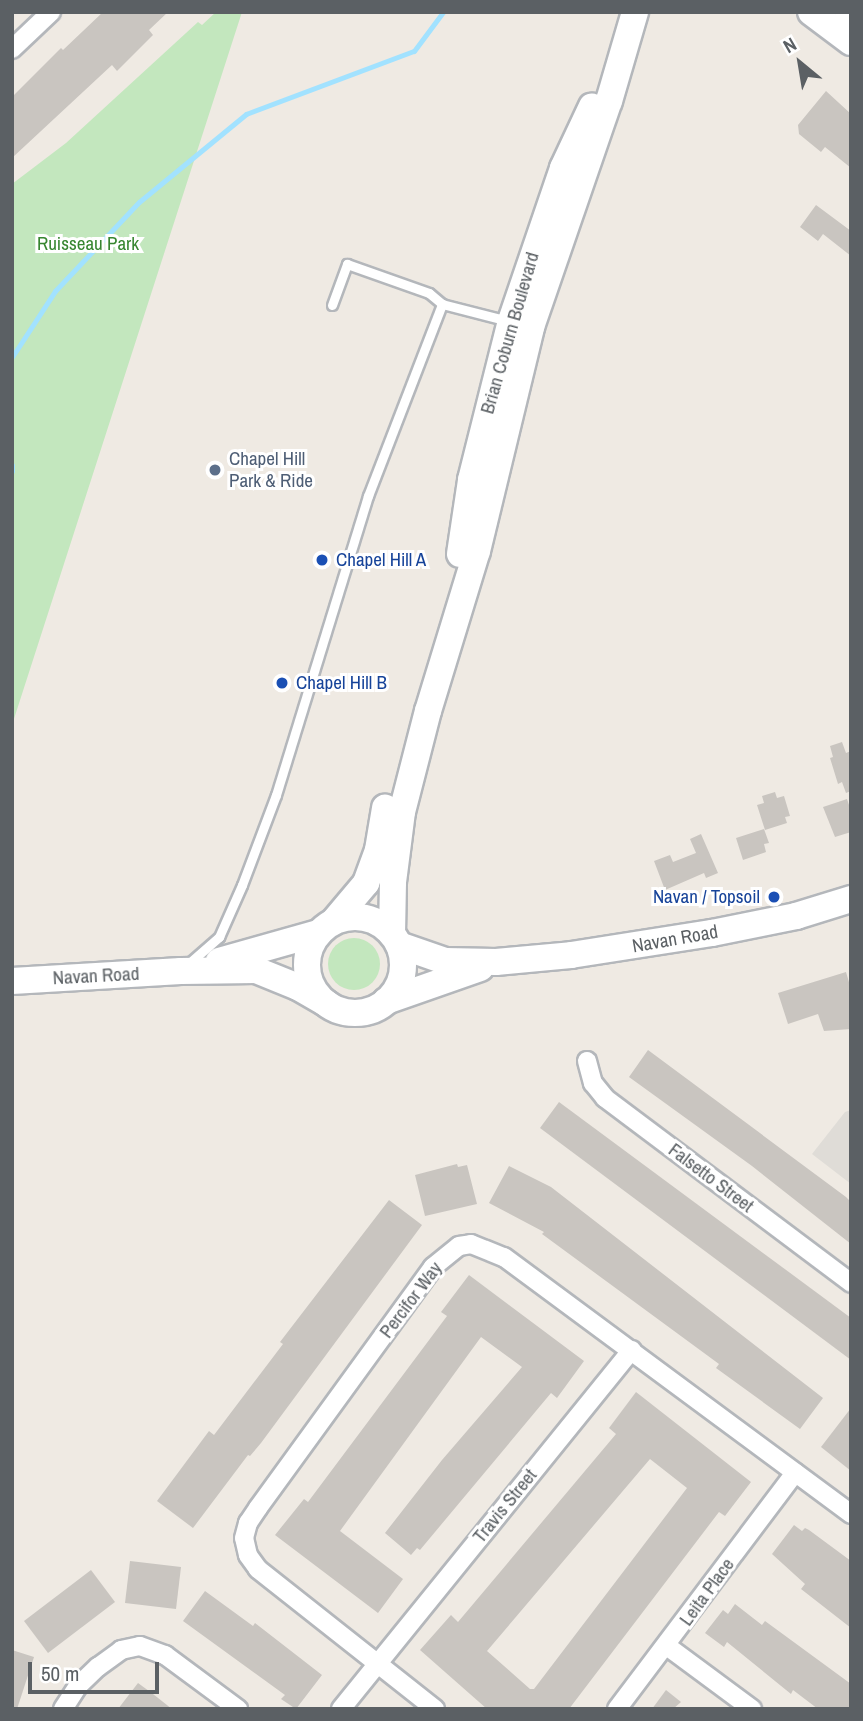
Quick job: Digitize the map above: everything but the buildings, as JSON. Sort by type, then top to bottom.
[{"type":"main road","name":"Brian Coburn Boulevard","points":[[395,940],[393,881],[402,812],[447,644],[477,551],[521,324],[609,101],[635,12]]},
{"type":"main road","points":[[811,12],[845,28]]},
{"type":"main road","name":"Brian Coburn Boulevard","points":[[326,927],[366,883],[378,850],[393,782],[405,751],[428,711]]},
{"type":"main road","name":"Navan Road","points":[[395,940],[445,961],[496,962],[631,947],[712,933],[796,916],[851,899]]},
{"type":"main road","points":[[349,917],[364,917],[378,922],[395,940],[403,969],[394,992],[376,1008],[351,1013],[328,1004],[310,984],[307,957],[326,927],[349,917]]},
{"type":"main road","name":"Navan Road","points":[[181,971],[326,927]]},
{"type":"main road","name":"Navan Road","points":[[386,1001],[496,962]]},
{"type":"main road","name":"Navan Road","points":[[12,981],[181,971],[256,970],[298,987],[328,1004]]},
{"type":"street","points":[[12,49],[48,13]]},
{"type":"street","name":"Falsetto Street","points":[[587,1061],[593,1083],[605,1098],[851,1283]]},
{"type":"street","name":"Percifor Way","points":[[435,1709],[258,1569],[248,1555],[244,1538],[258,1508],[433,1267],[459,1246],[471,1244],[489,1248],[632,1350],[851,1514]]},
{"type":"street","name":"Travis Street","points":[[341,1709],[632,1350]]},
{"type":"street","name":"Leita Place","points":[[617,1709],[795,1473]]},
{"type":"street","points":[[64,1709],[78,1686],[98,1667],[121,1650],[140,1646],[165,1655],[238,1709]]},
{"type":"street","points":[[667,1646],[752,1709]]},
{"type":"lane","points":[[332,305],[347,264],[429,293],[442,304],[521,324]]},
{"type":"lane","points":[[181,971],[219,937],[276,794],[368,496],[442,304]]},
{"type":"shaded area","points":[[851,1110],[851,1184],[812,1154],[845,1112]]},
{"type":"green space","name":"Ruisseau Park","points":[[216,12],[242,12],[12,725],[12,184],[66,143],[198,22],[202,25]]},
{"type":"green space","points":[[354,938],[373,945],[380,964],[373,983],[354,990],[335,983],[328,964],[335,945]]},
{"type":"waterway","points":[[12,357],[55,291],[139,202],[246,114],[414,51],[443,12]]},
{"type":"waterway","points":[[12,465],[12,471]]},
{"type":"place","name":"Chapel Hill Park & Ride","points":[[215,470]]},
{"type":"place","name":"Chapel Hill A","points":[[322,560]]},
{"type":"place","name":"Chapel Hill B","points":[[282,683]]},
{"type":"place","name":"Navan / Topsoil","points":[[774,897]]}]
